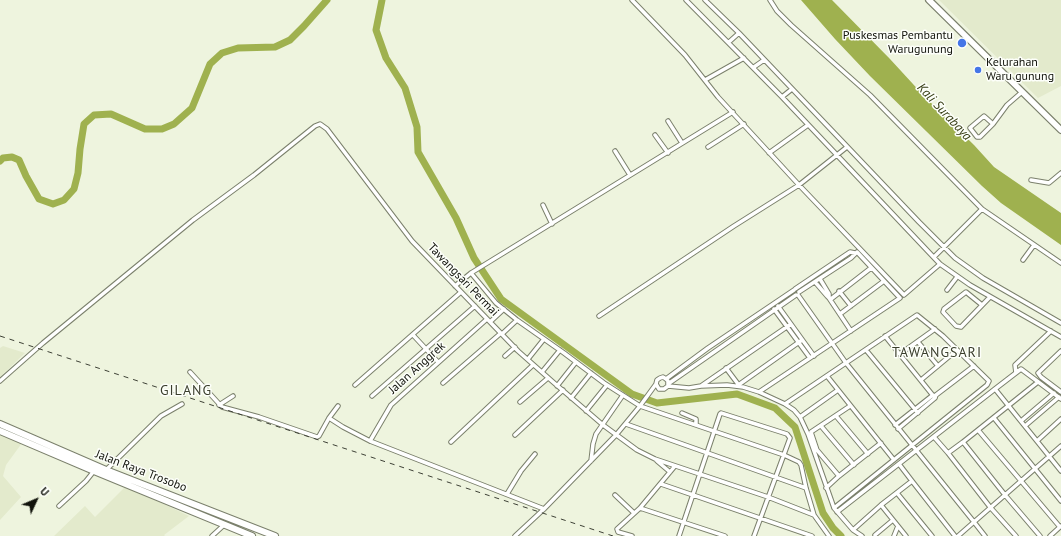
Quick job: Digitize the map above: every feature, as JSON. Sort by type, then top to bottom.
[{"type":"highway","name":"Jalan Raya Trosobo","points":[[0,424],[106,470],[275,536]]},
{"type":"highway","name":"Jalan Raya Trosobo","points":[[0,431],[251,535]]},
{"type":"highway","points":[[239,531],[241,528],[241,522]]},
{"type":"highway","points":[[251,526],[251,535]]},
{"type":"main road","points":[[929,0],[1061,130]]},
{"type":"street","points":[[632,0],[685,55],[718,97],[769,153],[904,295],[940,264]]},
{"type":"street","points":[[686,0],[783,96],[808,125],[838,154],[940,264],[957,278],[1061,337]]},
{"type":"street","points":[[705,0],[943,249],[983,278],[1061,323]]},
{"type":"street","points":[[770,0],[787,21],[870,95],[982,209],[1061,263]]},
{"type":"street","points":[[730,42],[738,34]]},
{"type":"street","points":[[705,80],[744,58]]},
{"type":"street","points":[[755,67],[764,60]]},
{"type":"street","points":[[783,96],[791,89]]},
{"type":"street","points":[[993,124],[984,116],[970,128],[977,136],[980,137],[993,124],[1007,105],[1022,92]]},
{"type":"street","points":[[456,286],[472,272],[733,112]]},
{"type":"street","points":[[668,121],[682,143]]},
{"type":"street","name":"Tawangsari Permai","points":[[0,381],[49,338],[193,220],[315,126],[320,124],[327,129],[412,241],[489,321],[533,365],[586,411],[637,450],[655,459]]},
{"type":"street","points":[[708,147],[744,124]]},
{"type":"street","points":[[769,153],[808,125]]},
{"type":"street","points":[[655,135],[668,153]]},
{"type":"street","points":[[599,316],[734,226],[799,185],[847,148]]},
{"type":"street","points":[[614,151],[630,175]]},
{"type":"street","points":[[1030,180],[1048,183],[1061,173]]},
{"type":"street","points":[[543,205],[552,224]]},
{"type":"street","points":[[935,257],[982,209]]},
{"type":"street","points":[[1023,260],[1034,244]]},
{"type":"street","points":[[650,393],[664,389],[711,353],[861,250]]},
{"type":"street","points":[[514,536],[544,509],[616,435],[641,405],[660,378],[666,379],[708,348],[850,252],[856,253],[900,298],[759,392]]},
{"type":"street","points":[[825,268],[828,274]]},
{"type":"street","points":[[830,298],[871,268]]},
{"type":"street","points":[[472,272],[487,292],[517,320],[623,395],[641,405],[784,455],[800,464],[814,514],[830,536]]},
{"type":"street","points":[[947,290],[957,278]]},
{"type":"street","points":[[820,279],[830,294],[830,298]]},
{"type":"street","points":[[840,314],[884,281]]},
{"type":"street","points":[[815,282],[830,298],[851,331]]},
{"type":"street","points":[[794,289],[799,290],[798,294],[846,363],[985,536]]},
{"type":"street","points":[[839,291],[851,306]]},
{"type":"street","points":[[355,384],[461,292]]},
{"type":"street","points":[[982,305],[966,292],[944,309],[943,312],[956,326],[961,327],[990,297]]},
{"type":"street","points":[[372,396],[475,306]]},
{"type":"street","points":[[778,306],[791,324],[800,341]]},
{"type":"street","name":"Jalan Anggrek","points":[[370,441],[391,405],[438,362],[504,309]]},
{"type":"street","points":[[774,309],[812,357]]},
{"type":"street","points":[[785,404],[917,314],[935,329],[988,380],[989,384],[834,508]]},
{"type":"street","points":[[443,384],[517,320]]},
{"type":"street","points":[[749,320],[753,324]]},
{"type":"street","points":[[701,386],[791,324]]},
{"type":"street","points":[[900,354],[935,329]]},
{"type":"street","points":[[837,512],[995,389],[1051,331]]},
{"type":"street","points":[[413,335],[438,362]]},
{"type":"street","points":[[885,336],[934,396]]},
{"type":"street","points":[[528,359],[544,339]]},
{"type":"street","points":[[738,385],[800,341]]},
{"type":"street","points":[[918,342],[938,366]]},
{"type":"street","points":[[505,356],[515,347]]},
{"type":"street","points":[[708,348],[711,353]]},
{"type":"street","points":[[542,372],[560,350]]},
{"type":"street","points":[[866,350],[916,411]]},
{"type":"street","points":[[921,380],[957,350]]},
{"type":"street","points":[[1061,351],[1038,373],[1061,392]]},
{"type":"street","points":[[557,386],[576,362]]},
{"type":"street","points":[[451,442],[533,365]]},
{"type":"street","points":[[897,427],[934,396],[974,366]]},
{"type":"street","points":[[726,368],[738,385]]},
{"type":"street","points":[[1015,369],[1021,369],[1060,398],[1025,426]]},
{"type":"street","points":[[190,372],[220,405],[317,437],[338,406]]},
{"type":"street","points":[[571,398],[591,373]]},
{"type":"street","points":[[826,376],[894,460]]},
{"type":"street","points":[[520,402],[548,378]]},
{"type":"street","points":[[666,379],[668,385]]},
{"type":"street","points":[[948,453],[1038,382]]},
{"type":"street","points":[[656,384],[662,390]]},
{"type":"street","points":[[586,411],[607,385]]},
{"type":"street","points":[[668,385],[689,388],[701,386],[738,385],[759,392],[785,404],[800,417],[834,508],[853,530],[862,536]]},
{"type":"street","points":[[995,389],[1061,471]]},
{"type":"street","points":[[515,435],[563,390]]},
{"type":"street","points":[[800,417],[838,390]]},
{"type":"street","points":[[1021,421],[1054,393]]},
{"type":"street","points":[[591,461],[594,441],[623,395]]},
{"type":"street","points":[[220,405],[233,396]]},
{"type":"street","points":[[106,470],[161,416],[182,404]]},
{"type":"street","points":[[839,476],[816,448],[811,432],[850,406]]},
{"type":"street","points":[[682,413],[696,419],[696,425]]},
{"type":"street","points":[[679,536],[721,414],[787,434],[790,438],[754,536]]},
{"type":"street","points":[[836,416],[868,454]]},
{"type":"street","points":[[329,418],[370,441],[544,509]]},
{"type":"street","points":[[994,418],[1061,501]]},
{"type":"street","points":[[1037,441],[1061,420]]},
{"type":"street","points":[[626,424],[806,488]]},
{"type":"street","points":[[821,426],[854,465]]},
{"type":"street","points":[[978,430],[1060,526],[1050,536]]},
{"type":"street","points":[[934,437],[990,507],[1016,536]]},
{"type":"street","points":[[963,442],[1040,536]]},
{"type":"street","points":[[826,488],[881,443]]},
{"type":"street","points":[[899,464],[957,536],[1061,446]]},
{"type":"street","points":[[507,494],[521,471],[535,454]]},
{"type":"street","points":[[655,459],[814,514]]},
{"type":"street","points":[[655,459],[670,472]]},
{"type":"street","points":[[632,536],[618,532],[617,530],[640,508],[675,466]]},
{"type":"street","points":[[59,506],[83,484],[94,471]]},
{"type":"street","points":[[853,530],[881,505],[912,481]]},
{"type":"street","points":[[661,484],[812,536]]},
{"type":"street","points":[[897,493],[932,536]]},
{"type":"street","points":[[615,495],[634,513]]},
{"type":"street","points":[[881,505],[906,535]]},
{"type":"street","points":[[640,508],[725,536]]},
{"type":"street","points":[[875,535],[893,520]]},
{"type":"street","points":[[212,536],[224,525]]},
{"type":"street","points":[[898,526],[894,536],[906,535]]},
{"type":"shaded area","name":"Kali Surabaya","points":[[801,0],[832,0],[994,167],[1061,213],[1061,245],[1001,203],[982,186],[870,76]]},
{"type":"shaded area","points":[[939,0],[1061,0],[1061,86],[1038,98]]},
{"type":"shaded area","points":[[3,346],[25,353],[0,377],[0,348]]},
{"type":"shaded area","points":[[0,434],[22,443],[6,465],[3,476],[21,497],[0,520]]},
{"type":"shaded area","points":[[126,486],[189,516],[164,535],[165,536],[54,536],[85,506],[95,517]]},
{"type":"waterway","points":[[0,161],[3,158],[12,157],[19,160],[39,199],[53,204],[64,200],[74,189],[78,173],[84,124],[94,115],[111,114],[145,129],[162,129],[174,124],[192,108],[210,64],[222,53],[238,48],[275,47],[290,40],[327,0]]},
{"type":"waterway","points":[[382,0],[376,30],[386,58],[405,88],[417,127],[418,152],[456,218],[474,258],[501,299],[632,394],[657,403],[737,394],[775,408],[795,427],[823,513],[833,528],[841,536]]},
{"type":"railway","points":[[0,336],[613,536]]},
{"type":"place","name":"Puskesmas Pembantu Warugunung","points":[[962,43]]},
{"type":"place","name":"Kelurahan Waru gunung","points":[[978,70]]},
{"type":"district","name":"TAWANGSARI","points":[[937,353]]},
{"type":"district","name":"GILANG","points":[[186,391]]}]
